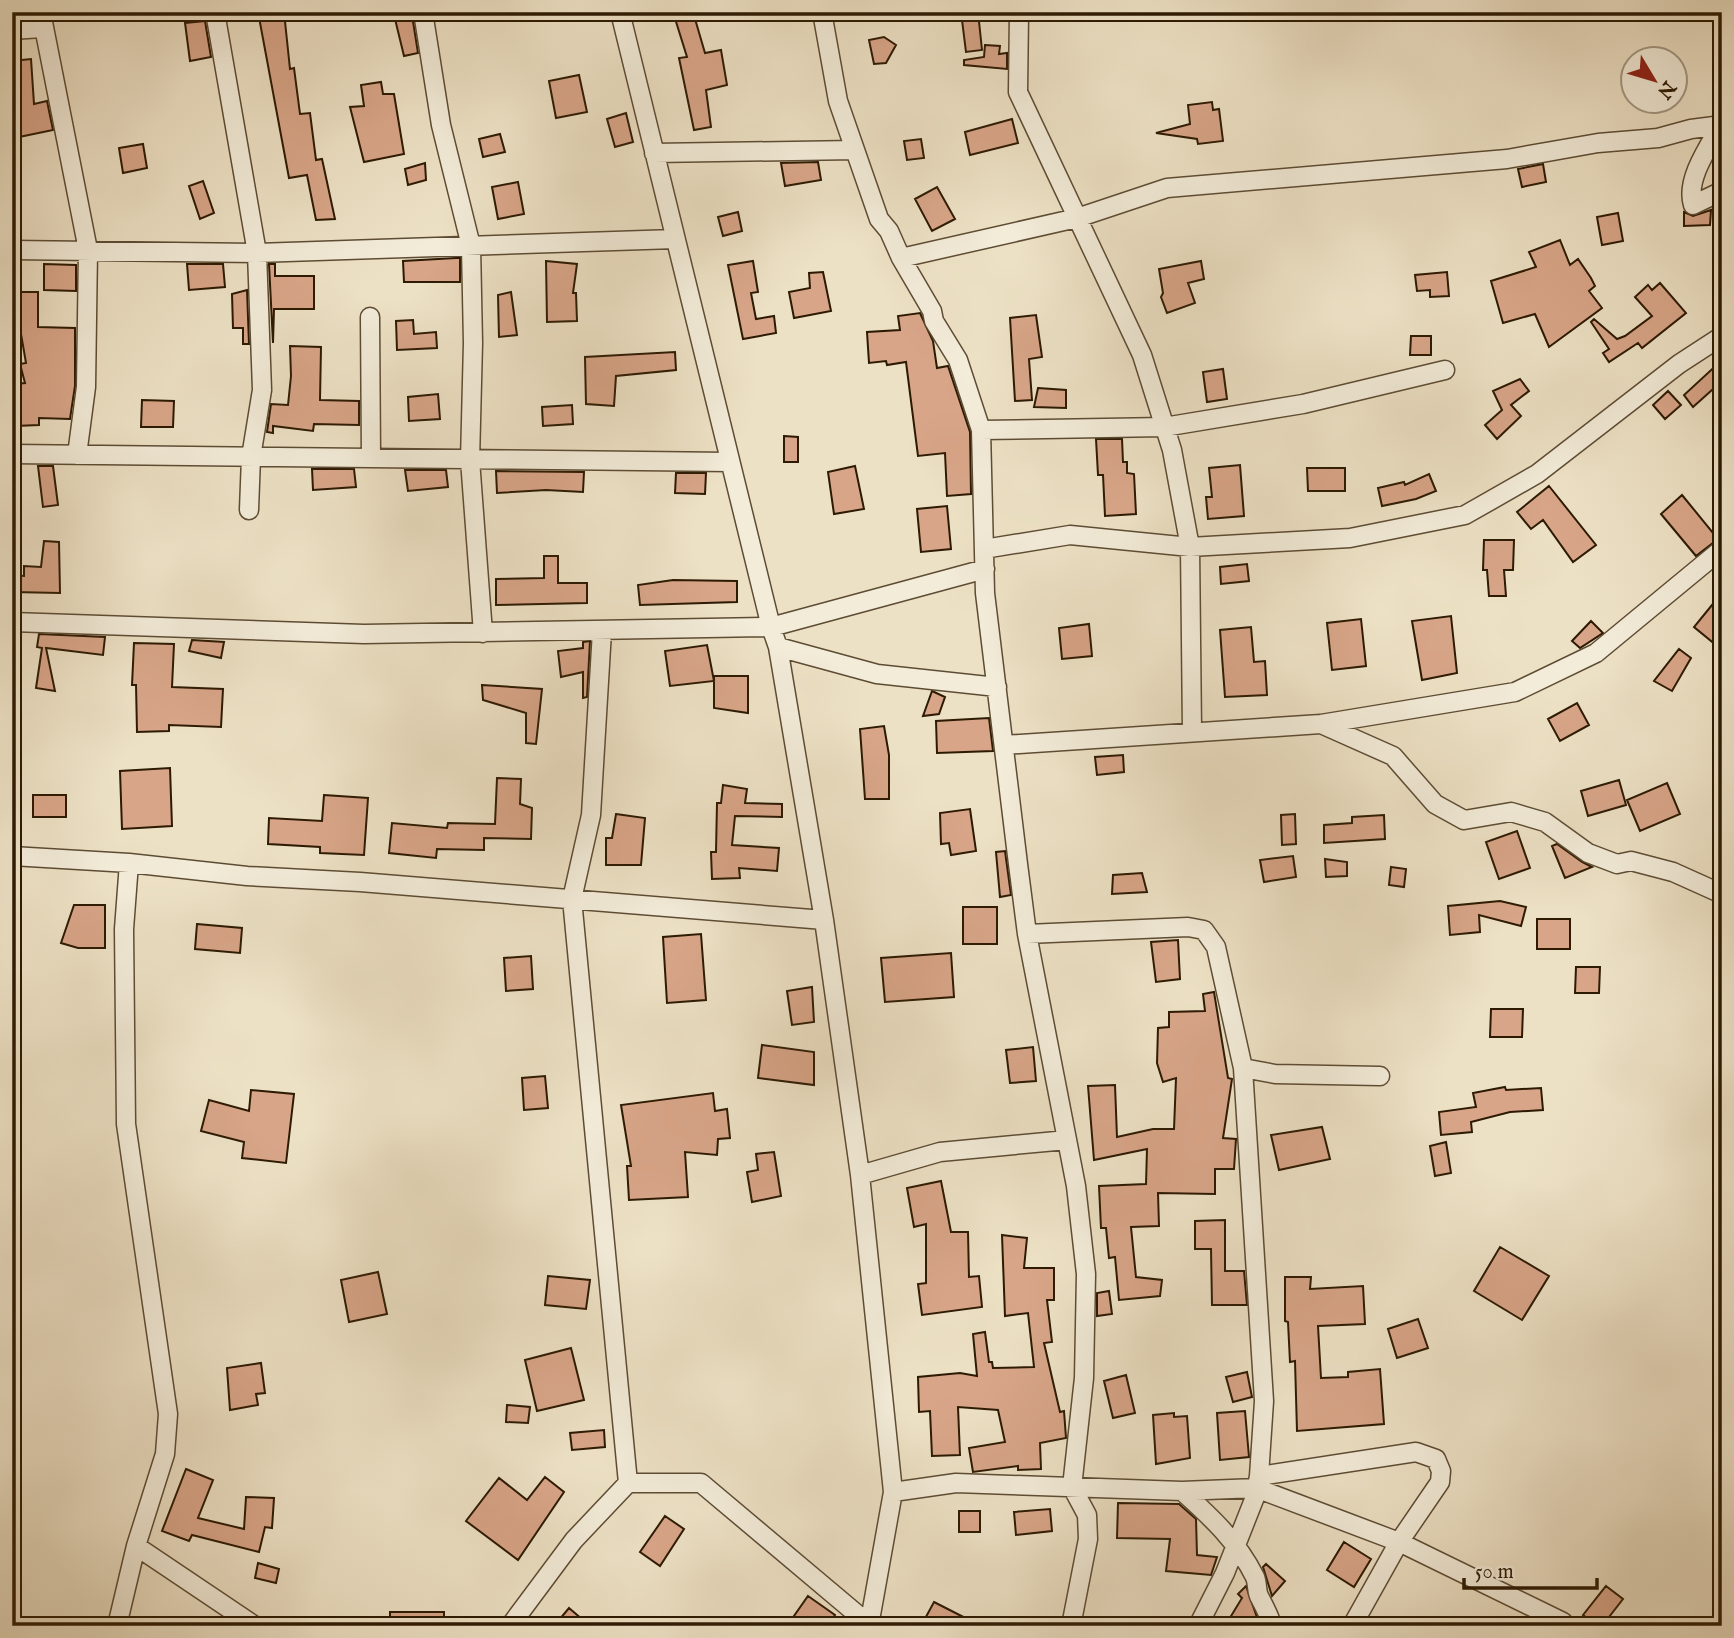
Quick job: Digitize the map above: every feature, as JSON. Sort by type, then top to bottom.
[{"type":"street","points":[[215,12],[257,254],[262,390],[251,457],[249,510]]},
{"type":"street","points":[[423,12],[441,125],[471,246],[473,343],[470,460],[483,633]]},
{"type":"street","points":[[620,12],[771,628],[778,647],[824,920],[860,1175],[893,1492],[870,1625]]},
{"type":"street","points":[[822,12],[838,101],[879,219],[890,231],[901,258],[958,360],[981,430],[985,569],[1027,934],[1076,1186],[1086,1274],[1084,1378],[1072,1487],[1087,1515],[1088,1539],[1071,1626]]},
{"type":"street","points":[[1018,12],[1018,92],[1142,355],[1164,427],[1190,547],[1192,732]]},
{"type":"street","points":[[12,30],[41,20],[88,250],[86,387],[77,455]]},
{"type":"street","points":[[901,258],[1077,218],[1167,188],[1507,159],[1598,142],[1657,138],[1691,129],[1722,125]]},
{"type":"street","points":[[1722,125],[1703,157],[1690,195],[1693,205],[1722,191]]},
{"type":"street","points":[[654,153],[855,150]]},
{"type":"street","points":[[12,250],[257,254],[676,239]]},
{"type":"street","points":[[370,317],[371,458]]},
{"type":"street","points":[[984,549],[1070,535],[1190,547],[1350,538],[1465,515],[1537,474],[1679,365],[1722,336]]},
{"type":"street","points":[[981,430],[1164,427],[1303,404],[1445,370]]},
{"type":"street","points":[[12,454],[730,462]]},
{"type":"street","points":[[1004,745],[1321,723],[1515,692],[1596,653],[1722,550]]},
{"type":"street","points":[[12,622],[364,634],[771,628],[985,569]]},
{"type":"street","points":[[602,631],[592,815],[572,899],[628,1483]]},
{"type":"street","points":[[778,647],[877,674],[997,687]]},
{"type":"street","points":[[1321,723],[1393,756],[1435,804],[1464,820],[1511,812],[1545,822],[1588,853],[1618,864],[1631,861],[1673,872],[1722,894]]},
{"type":"street","points":[[12,856],[129,863],[247,876],[360,882],[824,920]]},
{"type":"street","points":[[117,1626],[136,1546],[165,1454],[168,1414],[126,1124],[124,929],[129,863]]},
{"type":"street","points":[[1027,934],[1188,928],[1204,930],[1216,947],[1243,1068],[1264,1401],[1257,1482],[1225,1573],[1198,1626]]},
{"type":"street","points":[[1243,1068],[1275,1074],[1380,1076]]},
{"type":"street","points":[[860,1175],[940,1152],[1068,1140]]},
{"type":"street","points":[[893,1492],[956,1483],[1182,1491],[1257,1482],[1416,1452],[1436,1459],[1441,1471],[1440,1482],[1399,1542],[1352,1626]]},
{"type":"street","points":[[1257,1482],[1399,1542],[1563,1622]]},
{"type":"street","points":[[510,1626],[574,1540],[628,1483],[701,1483],[870,1625]]},
{"type":"street","points":[[1182,1491],[1216,1521],[1236,1544],[1256,1580],[1260,1599],[1265,1604],[1271,1622]]},
{"type":"street","points":[[136,1546],[255,1626]]},
{"type":"building","points":[[258,12],[284,12],[290,69],[294,68],[300,114],[310,113],[316,160],[322,159],[335,219],[316,220],[307,175],[289,178]]},
{"type":"building","points":[[673,12],[693,12],[705,53],[721,50],[727,85],[706,90],[711,127],[694,130],[679,58],[687,57]]},
{"type":"building","points":[[961,12],[978,12],[982,50],[966,52]]},
{"type":"building","points":[[412,15],[418,53],[404,56],[395,19]]},
{"type":"building","points":[[205,21],[211,57],[190,61],[185,23]]},
{"type":"building","points":[[884,37],[896,45],[886,63],[874,64],[869,40]]},
{"type":"building","points":[[985,45],[1000,46],[999,54],[1007,53],[1007,69],[964,65],[964,60],[984,57]]},
{"type":"building","points":[[31,59],[34,104],[47,101],[53,130],[19,137],[17,126],[12,127],[12,61]]},
{"type":"building","points":[[579,75],[587,112],[556,118],[549,81]]},
{"type":"building","points":[[381,82],[383,94],[394,94],[404,154],[364,162],[350,107],[364,106],[361,85]]},
{"type":"building","points":[[1212,102],[1213,110],[1219,109],[1223,141],[1198,144],[1197,139],[1156,133],[1190,124],[1188,105]]},
{"type":"building","points":[[626,113],[633,142],[615,147],[607,119]]},
{"type":"building","points":[[1012,119],[1018,143],[970,155],[965,132]]},
{"type":"building","points":[[500,134],[505,152],[483,157],[479,139]]},
{"type":"building","points":[[921,139],[924,158],[907,160],[904,141]]},
{"type":"building","points":[[143,144],[147,168],[123,173],[119,148]]},
{"type":"building","points":[[818,162],[821,180],[785,186],[781,163]]},
{"type":"building","points":[[425,163],[426,180],[408,185],[405,169]]},
{"type":"building","points":[[1543,164],[1546,182],[1522,187],[1518,169]]},
{"type":"building","points":[[203,181],[214,213],[200,219],[189,186]]},
{"type":"building","points":[[518,182],[524,214],[498,219],[492,187]]},
{"type":"building","points":[[937,187],[955,219],[932,231],[915,199]]},
{"type":"building","points":[[1711,210],[1710,225],[1684,226],[1684,212],[1693,216]]},
{"type":"building","points":[[738,212],[742,231],[723,236],[718,217]]},
{"type":"building","points":[[1618,213],[1623,241],[1602,245],[1597,217]]},
{"type":"building","points":[[1560,240],[1570,265],[1578,259],[1591,278],[1595,286],[1589,291],[1602,308],[1549,347],[1535,314],[1503,323],[1491,281],[1536,267],[1529,252]]},
{"type":"building","points":[[460,258],[460,282],[404,282],[403,261]]},
{"type":"building","points":[[546,261],[577,264],[573,293],[576,293],[577,321],[547,322]]},
{"type":"building","points":[[753,261],[758,292],[751,293],[756,319],[774,316],[776,333],[743,339],[728,265]]},
{"type":"building","points":[[1201,261],[1204,279],[1188,283],[1195,303],[1167,313],[1161,297],[1163,293],[1159,269]]},
{"type":"building","points":[[44,264],[76,265],[76,291],[44,290]]},
{"type":"building","points":[[187,264],[223,264],[225,287],[189,290]]},
{"type":"building","points":[[269,264],[275,264],[275,276],[314,276],[314,309],[274,309],[273,343]]},
{"type":"building","points":[[823,272],[831,311],[794,318],[789,292],[810,288],[809,273]]},
{"type":"building","points":[[1447,272],[1449,296],[1430,297],[1430,290],[1417,291],[1415,275]]},
{"type":"building","points":[[1660,283],[1686,313],[1642,348],[1638,343],[1609,362],[1603,353],[1609,349],[1591,322],[1594,319],[1617,339],[1625,336],[1652,316],[1635,297],[1648,285],[1652,290]]},
{"type":"building","points":[[247,290],[249,344],[243,344],[243,328],[233,328],[232,294]]},
{"type":"building","points":[[12,292],[38,292],[38,327],[75,328],[75,386],[70,419],[39,418],[39,425],[15,426],[14,384],[25,383],[20,364],[26,363],[21,334],[12,334]]},
{"type":"building","points":[[511,292],[517,335],[499,337],[498,295]]},
{"type":"building","points":[[920,313],[933,341],[937,368],[948,366],[970,432],[971,494],[947,496],[945,453],[918,456],[906,362],[887,365],[886,361],[869,363],[867,332],[900,330],[898,316]]},
{"type":"building","points":[[1036,315],[1042,357],[1029,359],[1032,400],[1015,401],[1010,318]]},
{"type":"building","points":[[413,320],[414,334],[436,332],[437,348],[397,350],[396,321]]},
{"type":"building","points":[[1411,336],[1431,336],[1431,355],[1410,355]]},
{"type":"building","points":[[290,346],[321,347],[320,400],[359,401],[359,425],[314,424],[313,431],[273,426],[273,433],[267,432],[271,404],[288,405]]},
{"type":"building","points":[[675,352],[676,370],[616,376],[614,406],[586,404],[585,357]]},
{"type":"building","points":[[1722,360],[1722,381],[1693,407],[1684,395]]},
{"type":"building","points":[[1223,369],[1227,399],[1207,402],[1203,372]]},
{"type":"building","points":[[1520,379],[1529,391],[1511,405],[1521,416],[1497,439],[1485,425],[1502,410],[1493,391]]},
{"type":"building","points":[[1038,388],[1066,390],[1066,408],[1034,407]]},
{"type":"building","points":[[1668,391],[1681,405],[1665,419],[1653,405]]},
{"type":"building","points":[[438,394],[440,419],[409,421],[408,397]]},
{"type":"building","points":[[142,400],[174,401],[173,427],[141,427]]},
{"type":"building","points":[[572,405],[573,424],[543,426],[542,407]]},
{"type":"building","points":[[784,436],[798,437],[798,462],[784,462]]},
{"type":"building","points":[[1096,439],[1122,439],[1123,462],[1127,462],[1127,473],[1134,474],[1136,514],[1105,516],[1103,475],[1098,475]]},
{"type":"building","points":[[1240,465],[1244,516],[1208,519],[1206,497],[1212,497],[1209,468]]},
{"type":"building","points":[[38,466],[53,466],[58,505],[43,507]]},
{"type":"building","points":[[855,466],[864,509],[834,514],[828,472]]},
{"type":"building","points":[[1307,468],[1345,468],[1345,491],[1308,491]]},
{"type":"building","points":[[312,469],[354,469],[356,487],[313,490]]},
{"type":"building","points":[[405,470],[446,470],[448,487],[408,491]]},
{"type":"building","points":[[496,471],[584,472],[583,492],[546,490],[497,493]]},
{"type":"building","points":[[676,473],[706,473],[705,494],[675,493]]},
{"type":"building","points":[[1429,474],[1436,491],[1416,499],[1382,506],[1378,488],[1404,482],[1405,485]]},
{"type":"building","points":[[1549,486],[1596,545],[1573,562],[1543,520],[1531,529],[1517,512]]},
{"type":"building","points":[[1682,495],[1718,539],[1696,556],[1661,514]]},
{"type":"building","points":[[947,506],[951,549],[921,552],[917,509]]},
{"type":"building","points":[[1484,540],[1514,540],[1513,570],[1504,570],[1506,596],[1489,596],[1487,570],[1483,570]]},
{"type":"building","points":[[44,541],[59,542],[60,593],[12,592],[12,575],[24,576],[24,566],[41,567]]},
{"type":"building","points":[[544,556],[558,556],[558,583],[587,583],[587,603],[496,605],[496,579],[544,578]]},
{"type":"building","points":[[1247,564],[1249,581],[1221,584],[1220,567]]},
{"type":"building","points":[[673,580],[737,581],[737,602],[640,605],[638,585]]},
{"type":"building","points":[[1712,605],[1722,613],[1722,638],[1716,645],[1694,627]]},
{"type":"building","points":[[1451,616],[1457,673],[1422,680],[1412,621]]},
{"type":"building","points":[[1361,619],[1366,666],[1332,670],[1327,623]]},
{"type":"building","points":[[1591,621],[1603,633],[1580,648],[1572,641]]},
{"type":"building","points":[[1089,624],[1092,656],[1062,659],[1059,628]]},
{"type":"building","points":[[1251,627],[1254,662],[1265,661],[1267,695],[1225,697],[1220,630]]},
{"type":"building","points":[[39,634],[105,637],[103,655],[46,648],[55,691],[36,688],[42,648],[37,647]]},
{"type":"building","points":[[192,640],[224,642],[221,658],[189,651]]},
{"type":"building","points":[[590,641],[587,697],[583,698],[583,672],[561,677],[558,651],[583,648],[583,642]]},
{"type":"building","points":[[134,643],[174,644],[172,687],[223,689],[221,727],[169,725],[169,731],[137,732],[136,685],[132,685]]},
{"type":"building","points":[[707,645],[714,681],[670,686],[665,651]]},
{"type":"building","points":[[1679,649],[1691,658],[1672,691],[1654,681]]},
{"type":"building","points":[[714,676],[748,676],[748,713],[714,708]]},
{"type":"building","points":[[482,685],[542,689],[536,744],[526,743],[526,713],[483,700]]},
{"type":"building","points":[[932,691],[945,697],[939,714],[923,716]]},
{"type":"building","points":[[1577,703],[1589,725],[1560,741],[1548,719]]},
{"type":"building","points":[[989,718],[993,751],[937,753],[936,721]]},
{"type":"building","points":[[884,726],[889,755],[889,799],[865,799],[860,729]]},
{"type":"building","points":[[1123,755],[1124,772],[1097,775],[1095,757]]},
{"type":"building","points":[[170,768],[172,826],[122,829],[120,771]]},
{"type":"building","points":[[497,778],[521,779],[520,804],[532,808],[531,839],[484,838],[484,850],[437,849],[436,858],[389,853],[392,823],[447,828],[448,823],[495,824]]},
{"type":"building","points":[[1619,780],[1626,805],[1588,816],[1581,791]]},
{"type":"building","points":[[1667,783],[1680,814],[1640,831],[1627,800]]},
{"type":"building","points":[[723,785],[747,789],[745,803],[782,804],[782,817],[735,816],[732,845],[779,848],[777,871],[739,868],[740,878],[712,879],[711,852],[716,852],[717,803],[721,803]]},
{"type":"building","points":[[33,795],[66,795],[66,817],[33,817]]},
{"type":"building","points":[[324,795],[368,798],[364,855],[320,853],[320,847],[268,844],[269,818],[322,821]]},
{"type":"building","points":[[970,809],[976,851],[951,855],[949,843],[941,844],[940,813]]},
{"type":"building","points":[[616,814],[645,818],[641,865],[606,865],[606,838],[612,838]]},
{"type":"building","points":[[1295,814],[1296,844],[1282,845],[1281,815]]},
{"type":"building","points":[[1384,815],[1385,839],[1324,843],[1324,825],[1352,823],[1352,817]]},
{"type":"building","points":[[1517,831],[1530,868],[1499,879],[1486,842]]},
{"type":"building","points":[[1557,844],[1592,867],[1565,878],[1552,846]]},
{"type":"building","points":[[1005,851],[1011,895],[1000,897],[996,852]]},
{"type":"building","points":[[1293,856],[1296,877],[1264,882],[1260,860]]},
{"type":"building","points":[[1325,859],[1347,862],[1347,876],[1326,877]]},
{"type":"building","points":[[1391,867],[1406,869],[1404,887],[1389,885]]},
{"type":"building","points":[[1142,873],[1147,892],[1112,894],[1113,875]]},
{"type":"building","points":[[1500,901],[1526,907],[1521,926],[1479,915],[1480,932],[1450,935],[1448,906]]},
{"type":"building","points":[[74,905],[105,905],[105,948],[78,948],[61,943]]},
{"type":"building","points":[[963,907],[997,907],[997,944],[963,944]]},
{"type":"building","points":[[1537,919],[1570,919],[1570,949],[1537,949]]},
{"type":"building","points":[[197,924],[242,928],[240,953],[195,949]]},
{"type":"building","points":[[701,934],[706,1000],[667,1003],[663,937]]},
{"type":"building","points":[[1178,940],[1180,979],[1156,982],[1151,942]]},
{"type":"building","points":[[951,953],[954,997],[885,1002],[881,958]]},
{"type":"building","points":[[531,956],[533,989],[506,991],[504,958]]},
{"type":"building","points":[[1576,967],[1600,967],[1599,993],[1575,993]]},
{"type":"building","points":[[812,987],[814,1022],[792,1025],[787,991]]},
{"type":"building","points":[[1214,992],[1228,1078],[1232,1079],[1223,1138],[1236,1139],[1234,1169],[1215,1169],[1215,1194],[1158,1193],[1159,1226],[1131,1227],[1136,1277],[1162,1280],[1160,1296],[1119,1300],[1115,1257],[1109,1258],[1106,1228],[1101,1228],[1099,1186],[1146,1184],[1147,1149],[1094,1160],[1088,1086],[1115,1085],[1117,1137],[1153,1129],[1174,1129],[1176,1078],[1163,1082],[1157,1063],[1158,1028],[1169,1027],[1169,1012],[1205,1011],[1203,994]]},
{"type":"building","points":[[1491,1009],[1523,1009],[1522,1037],[1490,1037]]},
{"type":"building","points":[[762,1045],[814,1052],[814,1085],[758,1078]]},
{"type":"building","points":[[1033,1047],[1036,1081],[1010,1083],[1006,1050]]},
{"type":"building","points":[[545,1076],[548,1108],[524,1110],[522,1078]]},
{"type":"building","points":[[1505,1087],[1506,1090],[1541,1088],[1543,1110],[1510,1112],[1471,1122],[1472,1132],[1441,1135],[1439,1112],[1476,1107],[1473,1093]]},
{"type":"building","points":[[251,1090],[294,1094],[286,1163],[242,1158],[244,1142],[201,1131],[209,1100],[249,1111]]},
{"type":"building","points":[[713,1093],[715,1111],[727,1109],[730,1138],[718,1139],[717,1155],[685,1152],[688,1197],[629,1200],[627,1166],[631,1166],[621,1105]]},
{"type":"building","points":[[1322,1127],[1330,1159],[1279,1170],[1271,1135]]},
{"type":"building","points":[[1446,1142],[1451,1173],[1435,1176],[1430,1146]]},
{"type":"building","points":[[774,1152],[781,1196],[752,1202],[747,1172],[758,1170],[756,1154]]},
{"type":"building","points":[[941,1181],[951,1232],[968,1232],[969,1277],[979,1276],[982,1307],[922,1315],[918,1284],[926,1283],[926,1224],[914,1227],[907,1188]]},
{"type":"building","points":[[1225,1220],[1225,1271],[1244,1271],[1247,1305],[1212,1305],[1211,1249],[1195,1249],[1195,1221]]},
{"type":"building","points":[[1002,1235],[1027,1238],[1024,1268],[1054,1268],[1054,1300],[1047,1300],[1052,1342],[1044,1343],[1060,1412],[1064,1411],[1066,1438],[1040,1443],[1041,1469],[1018,1470],[1018,1466],[973,1472],[969,1448],[1005,1442],[998,1410],[958,1407],[960,1455],[932,1456],[930,1411],[919,1412],[918,1377],[960,1373],[977,1376],[973,1334],[985,1332],[989,1362],[992,1362],[993,1368],[1034,1367],[1028,1313],[1005,1316]]},
{"type":"building","points":[[1500,1247],[1549,1276],[1522,1320],[1474,1291]]},
{"type":"building","points":[[378,1272],[387,1314],[349,1322],[341,1280]]},
{"type":"building","points":[[548,1276],[590,1280],[586,1309],[545,1305]]},
{"type":"building","points":[[1285,1277],[1311,1277],[1310,1289],[1363,1286],[1365,1324],[1318,1326],[1321,1378],[1348,1377],[1348,1372],[1380,1369],[1384,1424],[1297,1431],[1295,1361],[1290,1362],[1288,1322],[1285,1321]]},
{"type":"building","points":[[1109,1291],[1112,1314],[1097,1316],[1097,1293]]},
{"type":"building","points":[[1418,1319],[1428,1348],[1397,1358],[1388,1329]]},
{"type":"building","points":[[571,1348],[584,1400],[537,1411],[525,1360]]},
{"type":"building","points":[[261,1363],[265,1393],[256,1394],[258,1405],[230,1410],[227,1368]]},
{"type":"building","points":[[1247,1372],[1252,1397],[1233,1402],[1226,1377]]},
{"type":"building","points":[[1126,1375],[1135,1413],[1113,1418],[1104,1381]]},
{"type":"building","points":[[507,1405],[530,1407],[528,1423],[506,1422]]},
{"type":"building","points":[[1245,1411],[1249,1457],[1220,1460],[1217,1413]]},
{"type":"building","points":[[1174,1413],[1174,1417],[1187,1416],[1190,1458],[1156,1464],[1153,1415]]},
{"type":"building","points":[[604,1430],[605,1447],[572,1450],[570,1433]]},
{"type":"building","points":[[186,1469],[213,1480],[198,1518],[244,1529],[246,1497],[274,1498],[272,1528],[265,1527],[259,1552],[192,1535],[189,1541],[162,1531]]},
{"type":"building","points":[[545,1477],[564,1492],[518,1560],[466,1521],[499,1478],[527,1500]]},
{"type":"building","points":[[1118,1503],[1179,1504],[1196,1519],[1197,1555],[1217,1557],[1211,1575],[1166,1571],[1170,1539],[1117,1538]]},
{"type":"building","points":[[1050,1509],[1052,1531],[1016,1535],[1014,1512]]},
{"type":"building","points":[[959,1511],[980,1511],[980,1532],[959,1532]]},
{"type":"building","points":[[665,1516],[684,1529],[660,1566],[640,1552]]},
{"type":"building","points":[[1344,1542],[1371,1559],[1354,1587],[1327,1570]]},
{"type":"building","points":[[258,1563],[279,1569],[276,1583],[255,1578]]},
{"type":"building","points":[[1266,1564],[1285,1581],[1272,1596],[1263,1567]]},
{"type":"building","points":[[1246,1586],[1260,1626],[1225,1626],[1242,1598],[1238,1594]]},
{"type":"building","points":[[1606,1586],[1623,1599],[1602,1626],[1597,1626],[1583,1615]]},
{"type":"building","points":[[808,1596],[835,1615],[828,1626],[787,1626]]},
{"type":"building","points":[[934,1602],[981,1626],[921,1626]]},
{"type":"building","points":[[569,1608],[590,1626],[554,1626]]},
{"type":"building","points":[[390,1612],[444,1612],[444,1626],[390,1626]]}]
